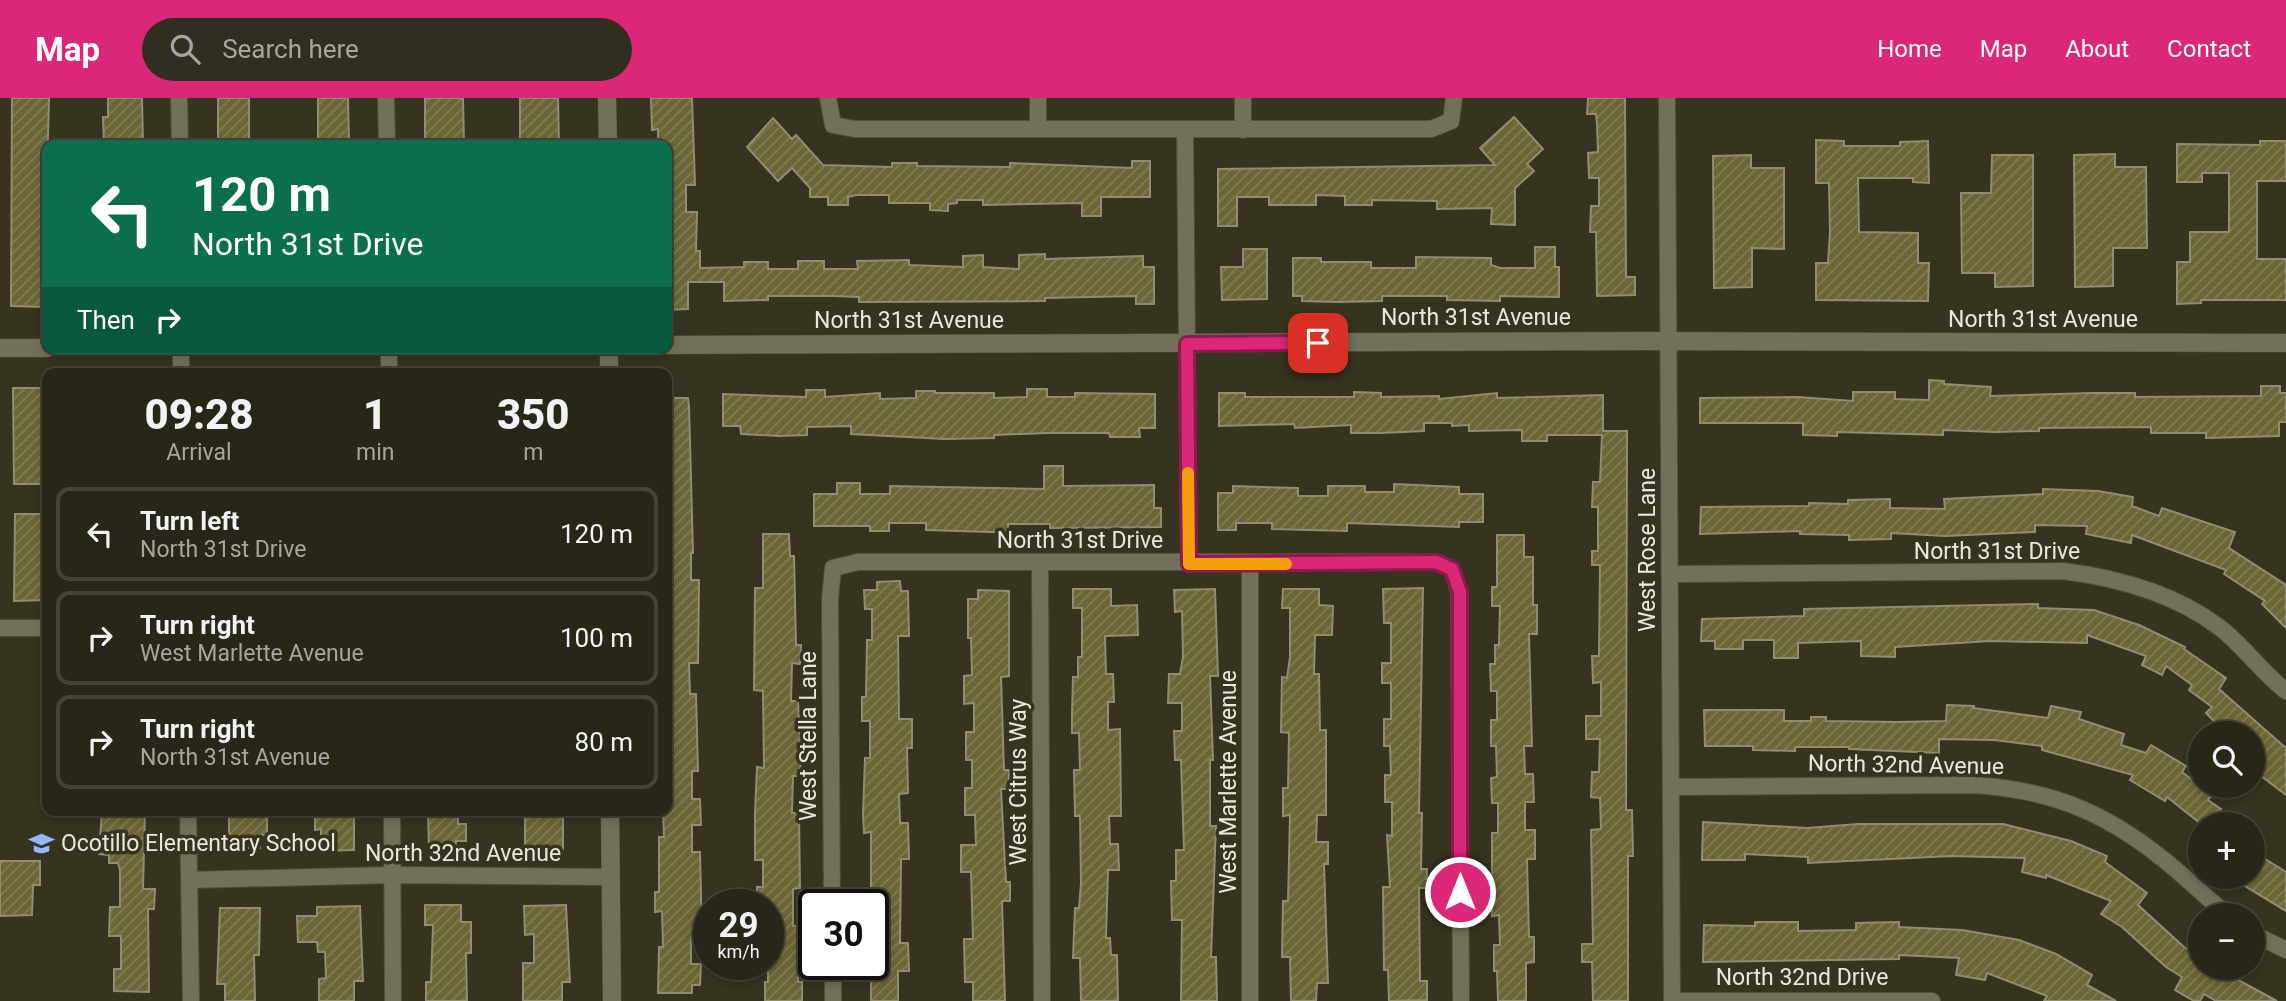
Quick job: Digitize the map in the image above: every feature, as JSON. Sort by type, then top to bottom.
[{"type":"street","points":[[179,98],[180,140]]},
{"type":"street","points":[[386,98],[387,140]]},
{"type":"street","points":[[607,98],[608,140]]},
{"type":"street","points":[[828,98],[833,125],[855,129],[1185,130],[1431,129],[1451,121],[1454,98]]},
{"type":"street","points":[[1038,98],[1038,129]]},
{"type":"street","points":[[1242,98],[1243,130]]},
{"type":"street","name":"West Rose Lane","points":[[1667,98],[1672,1001]]},
{"type":"street","points":[[1185,130],[1189,564]]},
{"type":"street","name":"North 31st Avenue","points":[[672,345],[1668,341],[2286,343]]},
{"type":"street","points":[[0,348],[42,348]]},
{"type":"street","name":"North 31st Drive","points":[[833,568],[859,562],[1436,562],[1452,569],[1460,592],[1461,1001]]},
{"type":"street","name":"West Citrus Way","points":[[1040,563],[1042,1001]]},
{"type":"street","name":"West Marlette Avenue","points":[[1250,1001],[1251,564]]},
{"type":"street","name":"West Stella Lane","points":[[832,889],[830,599],[833,568]]},
{"type":"street","name":"North 31st Drive","points":[[1670,574],[2063,571],[2110,578],[2178,604],[2218,626],[2286,691]]},
{"type":"street","points":[[0,628],[42,628]]},
{"type":"street","name":"North 32nd Avenue","points":[[1671,787],[2007,787],[2055,798],[2099,814],[2138,839],[2214,903]]},
{"type":"street","points":[[188,816],[191,1001]]},
{"type":"street","points":[[392,816],[393,1001]]},
{"type":"street","points":[[610,816],[611,1001]]},
{"type":"street","name":"North 32nd Avenue","points":[[190,880],[392,875],[610,877]]},
{"type":"street","points":[[2265,940],[2286,950]]},
{"type":"street","points":[[832,980],[833,1001]]},
{"type":"street","name":"North 32nd Drive","points":[[1672,1001],[1932,1001]]},
{"type":"building","points":[[12,98],[49,98],[48,140],[42,140],[42,307],[11,306]]},
{"type":"building","points":[[108,98],[142,98],[143,140],[104,140],[103,117],[108,117]]},
{"type":"building","points":[[218,98],[249,98],[249,140],[218,140]]},
{"type":"building","points":[[318,98],[348,98],[349,140],[318,140]]},
{"type":"building","points":[[425,98],[463,98],[464,140],[425,140]]},
{"type":"building","points":[[520,98],[558,98],[559,140],[520,140]]},
{"type":"building","points":[[651,98],[692,98],[695,185],[686,185],[686,212],[697,212],[696,251],[700,251],[700,268],[744,267],[744,262],[768,262],[768,269],[798,269],[798,261],[824,261],[824,269],[858,269],[857,261],[909,260],[909,265],[963,267],[963,256],[983,255],[983,267],[1019,269],[1019,255],[1045,254],[1045,259],[1143,256],[1143,267],[1154,267],[1154,304],[1136,304],[1136,296],[1045,298],[1045,301],[859,302],[859,297],[768,296],[768,300],[724,301],[724,282],[688,282],[688,309],[672,310],[672,140],[658,140],[658,129],[652,130]]},
{"type":"building","points":[[1588,98],[1625,98],[1626,277],[1635,277],[1635,295],[1597,296],[1596,232],[1590,232],[1591,206],[1599,206],[1599,178],[1589,178],[1588,153],[1598,152],[1597,124],[1596,114],[1587,114]]},
{"type":"building","points":[[1514,117],[1543,149],[1527,164],[1534,171],[1515,188],[1515,225],[1491,224],[1492,208],[1437,209],[1437,201],[1372,200],[1372,205],[1345,205],[1345,196],[1316,195],[1316,205],[1269,205],[1269,197],[1237,197],[1237,226],[1218,226],[1218,169],[1495,165],[1480,148]]},
{"type":"building","points":[[773,118],[792,139],[796,135],[823,165],[892,167],[892,163],[917,163],[917,166],[1010,167],[1010,163],[1132,168],[1132,161],[1150,161],[1150,197],[1101,197],[1101,216],[1082,216],[1082,203],[983,205],[983,200],[957,200],[957,203],[948,204],[948,211],[930,210],[930,203],[889,203],[889,195],[856,195],[848,197],[848,205],[828,205],[828,197],[810,197],[810,188],[792,168],[778,181],[747,147]]},
{"type":"building","points":[[1816,140],[1844,141],[1844,146],[1900,146],[1900,142],[1928,141],[1929,183],[1913,182],[1913,178],[1858,178],[1859,232],[1918,233],[1918,263],[1929,263],[1928,301],[1816,300],[1816,263],[1828,263],[1830,232],[1829,183],[1816,183]]},
{"type":"building","points":[[2260,141],[2286,141],[2286,181],[2257,181],[2257,259],[2286,259],[2286,300],[2201,300],[2201,303],[2177,304],[2177,262],[2190,262],[2190,232],[2229,232],[2229,173],[2202,173],[2202,182],[2177,182],[2177,144],[2260,145]]},
{"type":"building","points":[[2115,154],[2115,167],[2146,167],[2147,248],[2113,248],[2113,286],[2075,287],[2074,155]]},
{"type":"building","points":[[1751,155],[1751,168],[1784,168],[1784,249],[1752,248],[1752,287],[1714,288],[1713,156]]},
{"type":"building","points":[[1992,155],[2033,155],[2033,286],[1995,287],[1995,273],[1962,273],[1961,193],[1991,193]]},
{"type":"building","points":[[1535,247],[1555,247],[1555,267],[1559,267],[1559,297],[1500,296],[1500,301],[1447,300],[1447,296],[1382,296],[1382,301],[1336,302],[1302,301],[1302,296],[1293,296],[1293,258],[1321,258],[1321,262],[1371,262],[1371,268],[1416,268],[1416,257],[1491,258],[1491,265],[1500,268],[1535,268]]},
{"type":"building","points":[[1243,249],[1267,249],[1267,299],[1222,300],[1221,267],[1243,267]]},
{"type":"building","points":[[1929,380],[1944,381],[1944,384],[1991,387],[1990,396],[2135,393],[2135,397],[2261,396],[2261,386],[2280,386],[2280,393],[2286,393],[2286,422],[2279,422],[2279,436],[2206,438],[2206,433],[2151,433],[2151,427],[2039,428],[2039,431],[1995,432],[1943,430],[1943,435],[1837,432],[1837,436],[1803,435],[1803,423],[1700,423],[1700,398],[1798,397],[1853,401],[1853,392],[1895,392],[1895,399],[1929,400]]},
{"type":"building","points":[[13,388],[42,388],[42,484],[14,484]]},
{"type":"building","points":[[1027,389],[1047,389],[1047,397],[1075,397],[1075,393],[1155,394],[1155,428],[1139,428],[1140,437],[1110,437],[1109,433],[1047,433],[945,439],[851,434],[851,426],[807,427],[807,435],[779,436],[741,434],[740,426],[723,426],[723,394],[806,397],[806,390],[825,390],[825,397],[880,393],[880,399],[916,398],[916,391],[935,391],[994,393],[994,398],[1027,397]]},
{"type":"building","points":[[1354,392],[1381,393],[1381,397],[1439,396],[1439,399],[1497,393],[1497,398],[1603,395],[1603,431],[1627,431],[1626,810],[1632,810],[1633,856],[1628,856],[1628,1001],[1593,1001],[1592,962],[1582,962],[1582,944],[1593,944],[1591,830],[1601,829],[1600,798],[1591,797],[1592,772],[1599,772],[1600,739],[1586,739],[1586,716],[1601,716],[1601,682],[1593,683],[1592,656],[1599,656],[1600,565],[1592,565],[1592,551],[1598,551],[1598,507],[1592,507],[1593,482],[1600,482],[1602,435],[1547,435],[1547,441],[1522,441],[1522,430],[1469,431],[1469,425],[1452,426],[1452,423],[1424,423],[1424,431],[1380,433],[1351,433],[1351,425],[1295,428],[1294,424],[1219,426],[1219,393],[1245,393],[1245,397],[1354,397]]},
{"type":"building","points":[[672,398],[688,398],[693,553],[691,580],[699,580],[698,663],[689,663],[690,694],[696,694],[698,771],[692,771],[692,799],[700,799],[701,825],[692,825],[692,852],[700,852],[701,889],[693,889],[691,964],[693,980],[700,980],[700,985],[692,985],[692,993],[658,993],[659,947],[663,947],[662,911],[655,912],[655,892],[659,892],[659,837],[664,837],[663,816],[672,816]]},
{"type":"building","points":[[1044,466],[1063,466],[1063,486],[1154,485],[1154,508],[1161,508],[1161,527],[1050,528],[1050,524],[1008,524],[1008,532],[990,532],[926,530],[926,523],[889,523],[889,531],[870,531],[870,526],[814,526],[814,494],[837,494],[837,483],[860,483],[860,494],[890,494],[890,486],[1044,489]]},
{"type":"building","points":[[1394,484],[1459,487],[1459,494],[1483,494],[1483,522],[1459,522],[1459,527],[1347,523],[1347,531],[1272,529],[1272,523],[1236,523],[1236,530],[1218,530],[1218,493],[1233,493],[1233,486],[1298,488],[1298,496],[1328,496],[1328,486],[1365,486],[1365,492],[1394,492]]},
{"type":"building","points":[[2043,489],[2098,491],[2133,497],[2132,506],[2159,516],[2162,508],[2235,532],[2229,548],[2286,585],[2286,628],[2262,604],[2265,601],[2224,574],[2226,570],[2132,535],[2131,543],[2086,534],[2087,526],[2035,525],[2035,532],[1945,536],[1891,533],[1891,539],[1849,540],[1849,535],[1800,534],[1800,531],[1700,534],[1701,507],[1809,506],[1809,503],[1848,504],[1848,500],[1890,499],[1890,508],[1945,509],[1944,499],[2043,494]]},
{"type":"building","points":[[15,514],[42,514],[42,600],[14,601]]},
{"type":"building","points":[[763,534],[789,534],[790,556],[794,556],[796,645],[801,645],[800,664],[792,663],[791,701],[798,701],[801,757],[800,776],[793,776],[792,813],[799,813],[800,888],[793,889],[793,926],[798,926],[798,982],[802,982],[802,1001],[765,1001],[765,982],[784,980],[784,889],[757,889],[763,887],[763,860],[755,860],[757,767],[764,768],[763,691],[754,690],[755,588],[763,588]]},
{"type":"building","points":[[1497,535],[1524,535],[1524,557],[1533,557],[1533,605],[1537,605],[1537,634],[1529,634],[1532,746],[1524,746],[1525,774],[1533,774],[1534,802],[1525,802],[1525,830],[1535,830],[1535,859],[1527,859],[1529,937],[1534,937],[1534,962],[1526,963],[1526,1001],[1498,1001],[1497,971],[1494,971],[1494,945],[1500,945],[1499,915],[1492,916],[1492,833],[1498,833],[1498,803],[1492,803],[1491,778],[1497,777],[1496,746],[1491,746],[1491,720],[1497,720],[1497,691],[1491,691],[1490,664],[1495,664],[1495,645],[1499,645],[1500,606],[1492,606],[1492,587],[1497,587]]},
{"type":"building","points":[[900,581],[901,591],[908,591],[909,636],[898,636],[899,719],[912,719],[912,748],[907,748],[908,793],[899,794],[900,823],[908,823],[909,859],[901,859],[900,943],[908,943],[909,971],[898,971],[898,1001],[871,1001],[871,980],[889,980],[889,889],[871,889],[871,832],[864,833],[863,814],[865,758],[870,758],[870,721],[862,721],[862,697],[866,697],[867,640],[872,640],[872,609],[865,609],[864,590],[877,590],[877,582]]},
{"type":"building","points":[[1423,588],[1419,813],[1422,813],[1421,869],[1427,869],[1427,888],[1419,888],[1420,981],[1427,981],[1427,1000],[1389,1001],[1388,970],[1384,970],[1383,887],[1390,887],[1387,835],[1392,836],[1392,802],[1385,802],[1385,775],[1391,775],[1390,746],[1384,746],[1384,719],[1391,719],[1391,683],[1382,683],[1382,663],[1391,663],[1391,623],[1384,623],[1383,589]]},
{"type":"building","points":[[1073,589],[1111,589],[1111,606],[1137,605],[1138,635],[1105,636],[1106,674],[1113,674],[1114,702],[1108,702],[1108,730],[1120,729],[1121,816],[1109,816],[1110,844],[1118,844],[1119,870],[1108,870],[1106,938],[1110,938],[1111,955],[1117,955],[1118,1001],[1081,1001],[1080,958],[1073,958],[1075,908],[1079,908],[1081,883],[1080,816],[1075,816],[1074,770],[1080,770],[1079,733],[1072,733],[1072,714],[1073,677],[1078,677],[1078,657],[1082,657],[1082,608],[1073,608]]},
{"type":"building","points":[[1215,589],[1218,676],[1210,676],[1213,760],[1210,760],[1210,826],[1216,826],[1211,957],[1216,957],[1217,1001],[1181,1001],[1182,920],[1172,920],[1171,881],[1176,881],[1176,850],[1184,850],[1181,760],[1175,760],[1174,731],[1182,731],[1182,703],[1168,703],[1169,674],[1180,674],[1183,657],[1182,611],[1175,612],[1174,590]]},
{"type":"building","points":[[1283,589],[1319,589],[1319,605],[1333,606],[1332,635],[1315,635],[1314,674],[1319,674],[1320,730],[1326,730],[1326,815],[1317,815],[1316,842],[1328,842],[1328,864],[1324,864],[1328,983],[1317,983],[1316,1001],[1291,1001],[1290,957],[1282,957],[1283,901],[1288,901],[1290,815],[1283,816],[1283,788],[1288,788],[1289,733],[1281,732],[1282,677],[1287,678],[1290,657],[1290,608],[1282,608]]},
{"type":"building","points":[[978,590],[1009,591],[1009,676],[1001,677],[1004,770],[1009,770],[1009,789],[1001,789],[1006,882],[1010,882],[1010,901],[1002,901],[1005,1001],[973,1001],[973,982],[965,982],[964,939],[973,939],[971,872],[961,872],[961,845],[976,845],[975,815],[965,815],[965,788],[972,788],[972,760],[966,760],[966,732],[974,732],[974,703],[964,704],[964,676],[972,675],[968,599],[978,599]]},
{"type":"building","points":[[2038,604],[2038,608],[2094,610],[2139,625],[2185,647],[2184,649],[2226,678],[2219,689],[2255,721],[2214,721],[2206,713],[2212,707],[2189,690],[2192,685],[2166,666],[2162,675],[2142,665],[2146,656],[2087,635],[2087,643],[1990,641],[1895,647],[1895,657],[1861,656],[1861,641],[1798,643],[1798,658],[1774,658],[1774,640],[1743,640],[1743,649],[1715,649],[1715,641],[1701,641],[1702,619],[1804,616],[1804,609]]},
{"type":"building","points":[[1947,705],[1974,706],[1973,708],[2048,718],[2051,706],[2081,712],[2079,719],[2124,734],[2121,745],[2146,753],[2151,745],[2186,766],[2182,772],[2188,777],[2188,798],[2210,798],[2208,800],[2221,809],[2219,812],[2188,814],[2167,797],[2165,801],[2130,780],[2133,775],[2042,750],[2042,746],[1994,740],[1939,739],[1939,753],[1849,747],[1795,747],[1795,751],[1753,750],[1753,746],[1705,746],[1704,710],[1784,710],[1784,721],[1811,721],[1811,717],[1826,717],[1826,721],[1946,721]]},
{"type":"building","points":[[2265,730],[2286,748],[2286,795],[2265,779]]},
{"type":"building","points":[[102,816],[145,816],[143,889],[155,889],[154,909],[148,909],[149,992],[114,991],[114,969],[121,969],[121,936],[109,936],[110,907],[120,907],[120,870],[118,863],[109,863],[109,855],[99,854]]},
{"type":"building","points":[[229,816],[267,816],[267,835],[260,835],[260,848],[229,848]]},
{"type":"building","points":[[315,816],[354,816],[354,850],[321,851],[321,829],[315,830]]},
{"type":"building","points":[[428,816],[458,816],[458,824],[466,824],[466,841],[456,841],[456,850],[429,850]]},
{"type":"building","points":[[525,816],[563,816],[563,849],[525,849]]},
{"type":"building","points":[[1703,822],[1807,828],[1858,824],[2003,824],[2071,841],[2107,856],[2105,862],[2147,893],[2138,905],[2188,949],[2188,980],[2238,980],[2277,1001],[2216,1001],[2204,994],[2200,1001],[2194,1001],[2175,990],[2182,977],[2166,967],[2122,927],[2101,914],[2111,901],[2046,875],[2046,878],[2022,872],[2025,858],[1952,856],[1808,863],[1808,857],[1745,854],[1745,860],[1702,860]]},
{"type":"building","points":[[2265,859],[2286,872],[2286,911],[2250,889],[2265,889]]},
{"type":"building","points":[[0,861],[40,861],[40,885],[33,885],[32,915],[0,916]]},
{"type":"building","points":[[425,905],[461,905],[461,922],[471,922],[471,953],[466,953],[467,1001],[426,1001],[426,982],[431,982],[433,925],[425,925]]},
{"type":"building","points":[[566,905],[570,982],[562,982],[562,1001],[523,1001],[523,963],[534,963],[534,934],[525,935],[524,906]]},
{"type":"building","points":[[360,906],[363,981],[354,981],[354,1001],[319,1001],[319,979],[326,978],[325,952],[318,952],[317,942],[298,942],[297,916],[317,916],[317,907]]},
{"type":"building","points":[[220,908],[260,908],[259,955],[254,955],[255,1001],[225,1001],[225,984],[217,984]]},
{"type":"building","points":[[1755,922],[1798,922],[1798,931],[1856,930],[1856,923],[1899,922],[1899,927],[1962,930],[2019,940],[2056,954],[2092,975],[2087,985],[2116,1001],[2044,1001],[2047,996],[1987,973],[1985,980],[1956,975],[1959,958],[1899,955],[1899,959],[1703,962],[1704,925],[1755,926]]},
{"type":"slow traffic","points":[[1188,473],[1189,564],[1286,564]]},
{"type":"place","name":"Ocotillo Elementary School","points":[[41,843]]},
{"type":"route","points":[[1318,343],[1187,344],[1189,564],[1436,562],[1452,569],[1460,592],[1460,892]]}]
